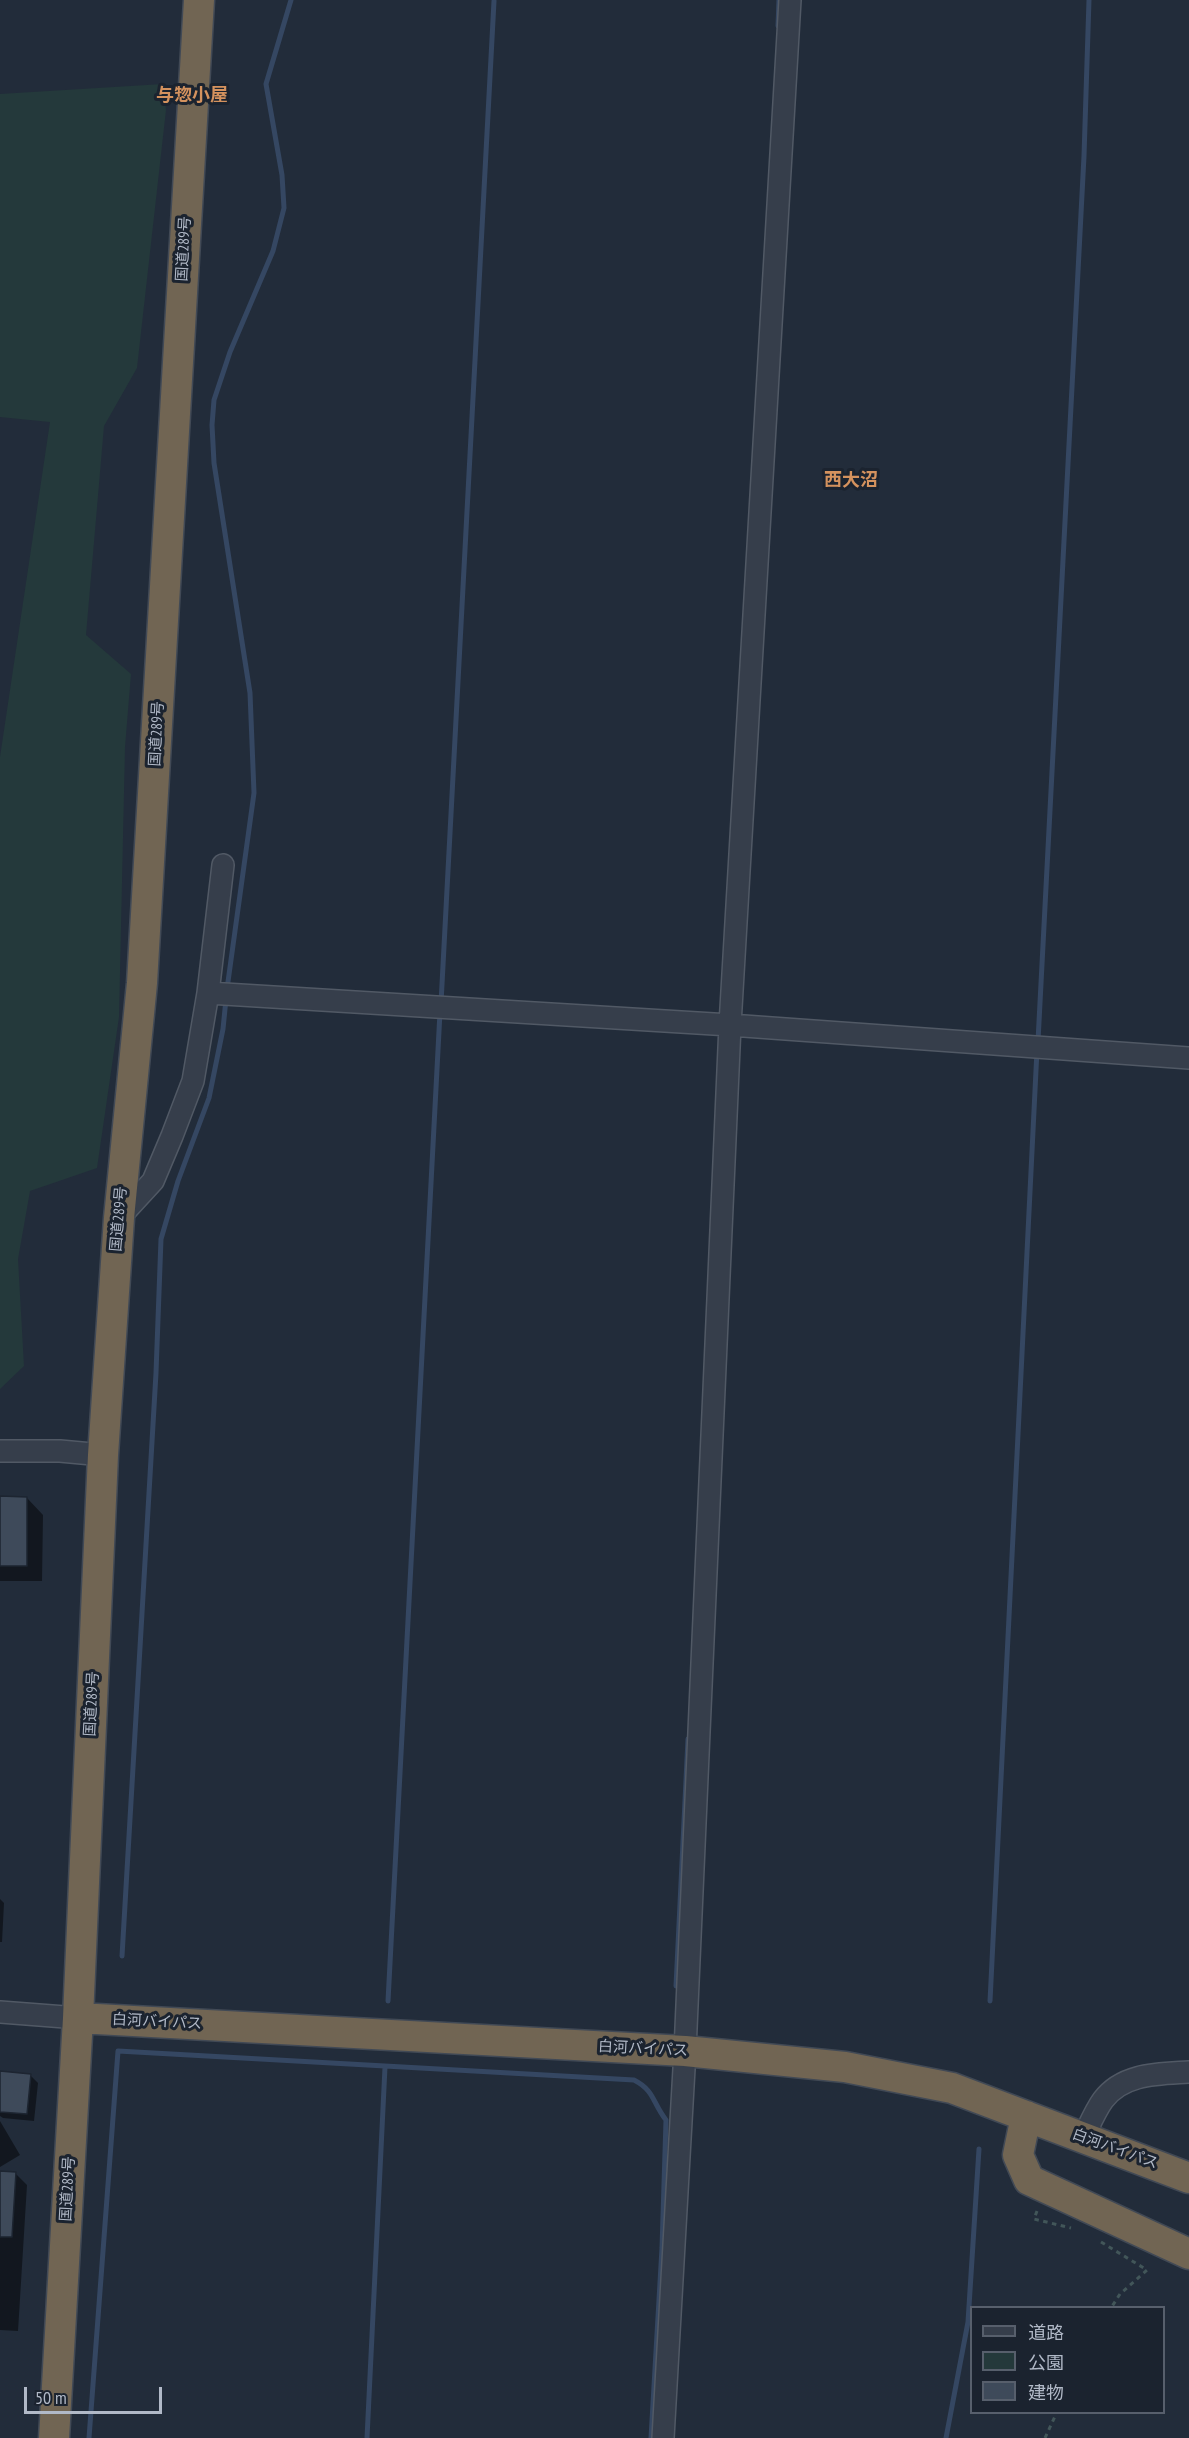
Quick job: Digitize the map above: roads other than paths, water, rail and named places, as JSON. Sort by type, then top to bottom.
[{"type":"highway","name":"国道289号","points":[[54,2438],[78,2018],[103,1455],[119,1218],[142,983],[199,0]]},
{"type":"highway","name":"白河バイパス","points":[[78,2018],[685,2051],[845,2067],[952,2088],[1189,2178]]},
{"type":"highway","points":[[1026,2116],[1018,2155],[1029,2180],[1189,2254]]},
{"type":"street","points":[[663,2438],[685,2051],[730,1025],[790,0]]},
{"type":"street","points":[[119,1218],[153,1180],[193,1081],[208,993],[223,865]]},
{"type":"street","points":[[208,993],[730,1025],[1189,1058]]},
{"type":"street","points":[[0,1451],[103,1455]]},
{"type":"street","points":[[0,2012],[78,2018]]},
{"type":"street","points":[[1083,2138],[1103,2100],[1120,2085],[1142,2076],[1189,2072]]},
{"type":"waterway","points":[[227,989],[254,793],[250,693],[214,463],[212,425],[214,400],[230,352],[273,251],[284,208],[282,175],[266,84],[291,0]]},
{"type":"waterway","points":[[778,26],[779,0]]},
{"type":"waterway","points":[[1038,1041],[1084,156],[1089,0]]},
{"type":"waterway","points":[[441,1003],[494,1]]},
{"type":"waterway","points":[[122,1956],[156,1373],[161,1239],[178,1181],[209,1098],[223,1029],[226,999]]},
{"type":"waterway","points":[[388,2001],[440,1012]]},
{"type":"waterway","points":[[990,2001],[1037,1050]]},
{"type":"waterway","points":[[676,1986],[688,1739]]},
{"type":"waterway","points":[[89,2438],[118,2051],[634,2080],[641,2084],[650,2093],[666,2120],[662,2248],[651,2438]]},
{"type":"waterway","points":[[367,2438],[385,2067]]},
{"type":"waterway","points":[[946,2438],[968,2322],[979,2149]]},
{"type":"district","name":"与惣小屋","points":[[192,96]]},
{"type":"district","name":"西大沼","points":[[851,481]]}]
